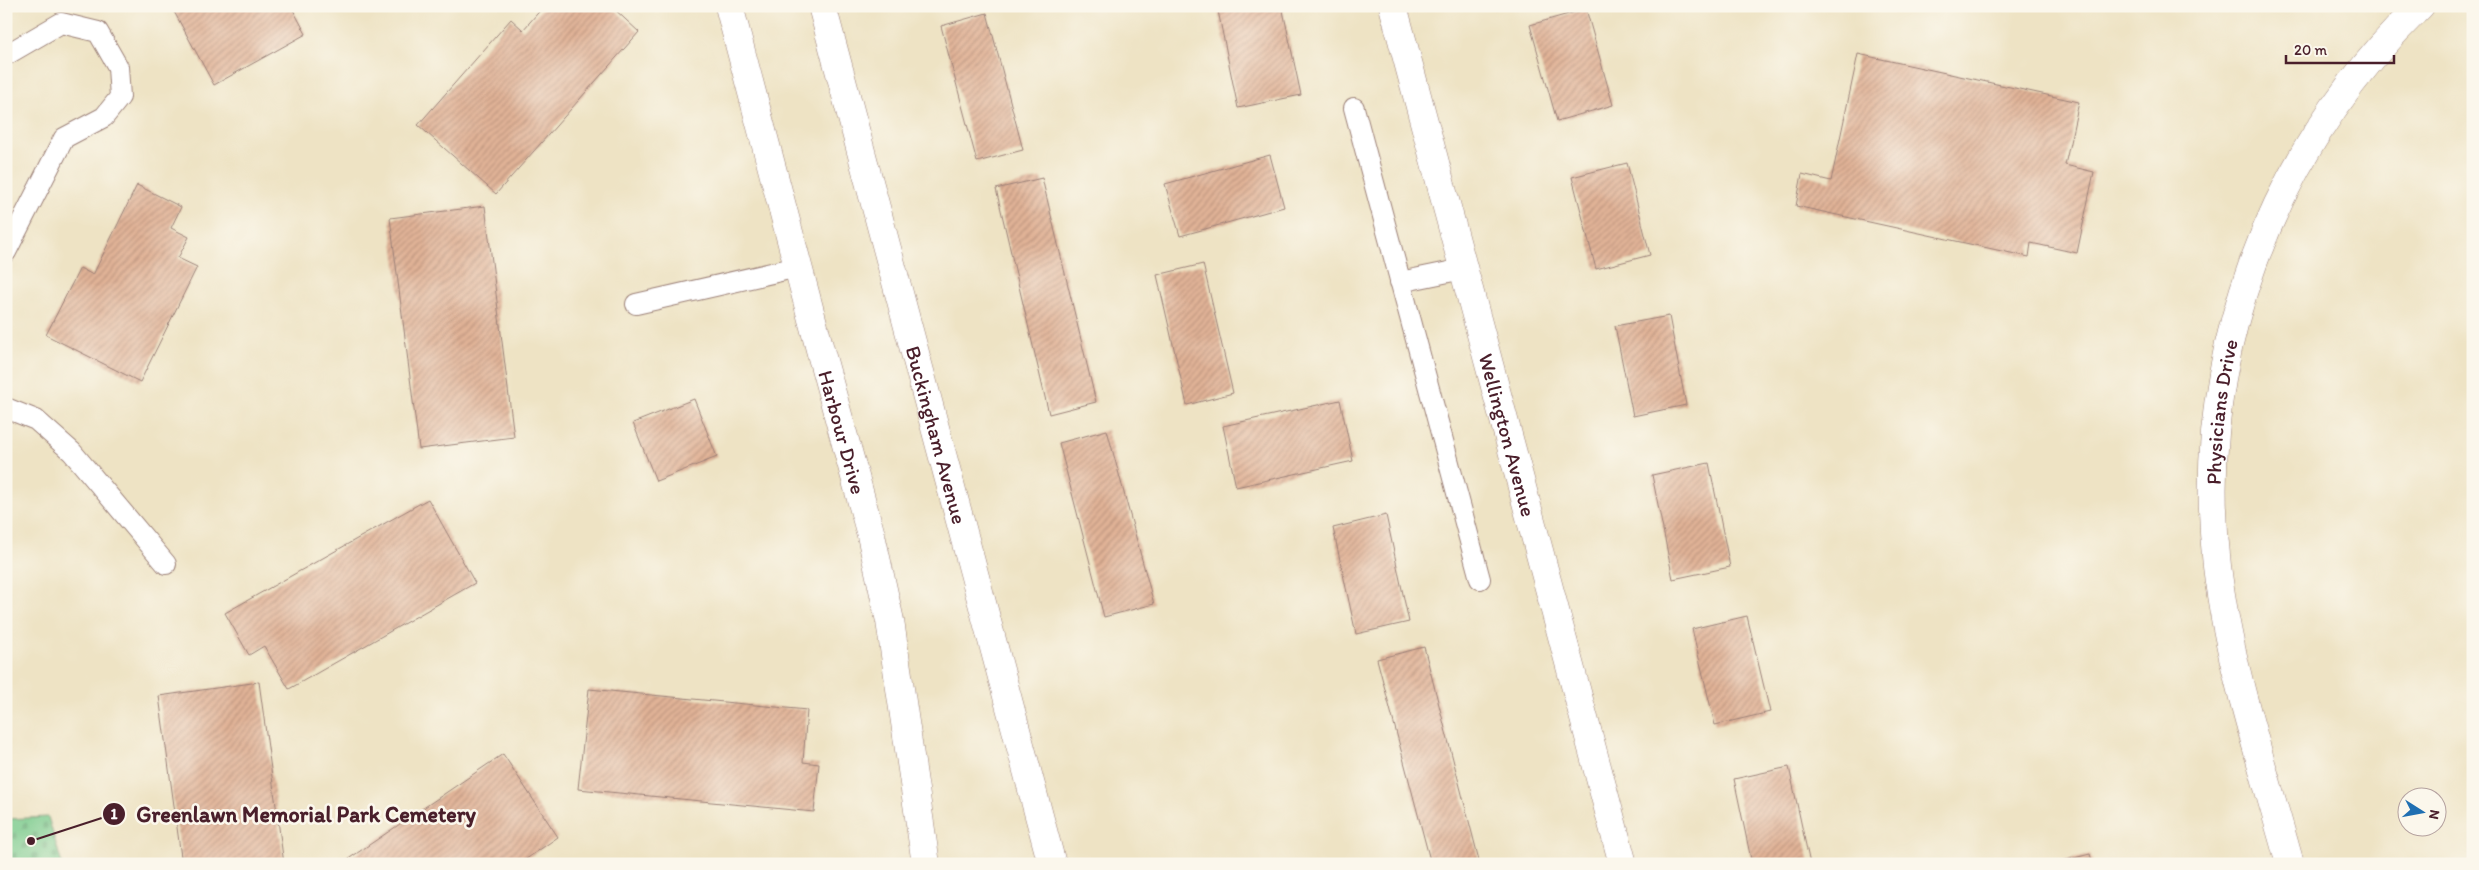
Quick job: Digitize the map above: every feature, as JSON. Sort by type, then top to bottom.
[{"type":"street","name":"Harbour Drive","points":[[729,6],[873,545],[890,621],[920,834],[926,864]]},
{"type":"street","name":"Buckingham Avenue","points":[[822,6],[1052,864]]},
{"type":"street","name":"Wellington Avenue","points":[[1393,6],[1623,864]]},
{"type":"street","name":"Physicians Drive","points":[[2290,864],[2231,645],[2218,567],[2212,488],[2218,404],[2230,338],[2252,264],[2277,202],[2317,131],[2373,54],[2420,6]]},
{"type":"lane","points":[[6,55],[61,23],[98,32],[118,67],[120,97],[104,117],[64,138],[6,252]]},
{"type":"lane","points":[[1354,108],[1480,579]]},
{"type":"lane","points":[[636,304],[798,267]]},
{"type":"lane","points":[[1400,282],[1463,269]]},
{"type":"lane","points":[[6,408],[36,420],[72,452],[166,564]]},
{"type":"green space","points":[[48,817],[62,864],[6,864],[6,819]]},
{"type":"building","points":[[171,6],[291,6],[306,34],[214,85]]},
{"type":"building","points":[[544,6],[611,6],[639,32],[496,194],[418,125],[511,19],[523,30]]},
{"type":"building","points":[[1217,6],[1282,6],[1301,95],[1238,108]]},
{"type":"building","points":[[1586,9],[1613,105],[1557,121],[1530,25]]},
{"type":"building","points":[[987,13],[1023,150],[977,162],[941,26]]},
{"type":"building","points":[[1858,54],[2079,102],[2065,165],[2094,172],[2077,253],[2031,243],[2029,257],[1796,206],[1802,174],[1831,181]]},
{"type":"building","points":[[1270,155],[1284,207],[1180,236],[1165,184]]},
{"type":"building","points":[[1627,163],[1650,255],[1596,269],[1572,177]]},
{"type":"building","points":[[1042,178],[1096,402],[1049,414],[996,189]]},
{"type":"building","points":[[137,185],[181,207],[171,228],[189,237],[178,258],[197,267],[140,382],[46,335],[80,268],[93,275]]},
{"type":"building","points":[[485,206],[514,437],[419,449],[390,218]]},
{"type":"building","points":[[1203,264],[1233,393],[1187,405],[1157,275]]},
{"type":"building","points":[[1669,316],[1686,405],[1633,416],[1615,326]]},
{"type":"building","points":[[694,399],[717,457],[656,481],[633,423]]},
{"type":"building","points":[[1340,400],[1353,461],[1236,487],[1223,426]]},
{"type":"building","points":[[1107,430],[1154,604],[1104,617],[1059,443]]},
{"type":"building","points":[[1709,463],[1730,567],[1673,579],[1652,475]]},
{"type":"building","points":[[428,499],[475,583],[289,689],[264,646],[249,655],[225,613]]},
{"type":"building","points":[[1386,515],[1409,622],[1356,634],[1333,528]]},
{"type":"building","points":[[1747,616],[1770,712],[1715,725],[1692,629]]},
{"type":"building","points":[[1424,647],[1480,864],[1431,864],[1377,659]]},
{"type":"building","points":[[259,682],[284,864],[182,864],[159,696]]},
{"type":"building","points":[[589,689],[807,710],[803,762],[819,764],[814,812],[578,789]]},
{"type":"building","points":[[503,754],[558,837],[519,864],[341,864]]},
{"type":"building","points":[[1789,767],[1810,864],[1752,864],[1734,779]]},
{"type":"building","points":[[2090,854],[2093,864],[2054,864],[2054,863]]},
{"type":"place","name":"Greenlawn Memorial Park Cemetery","points":[[31,841]]}]
